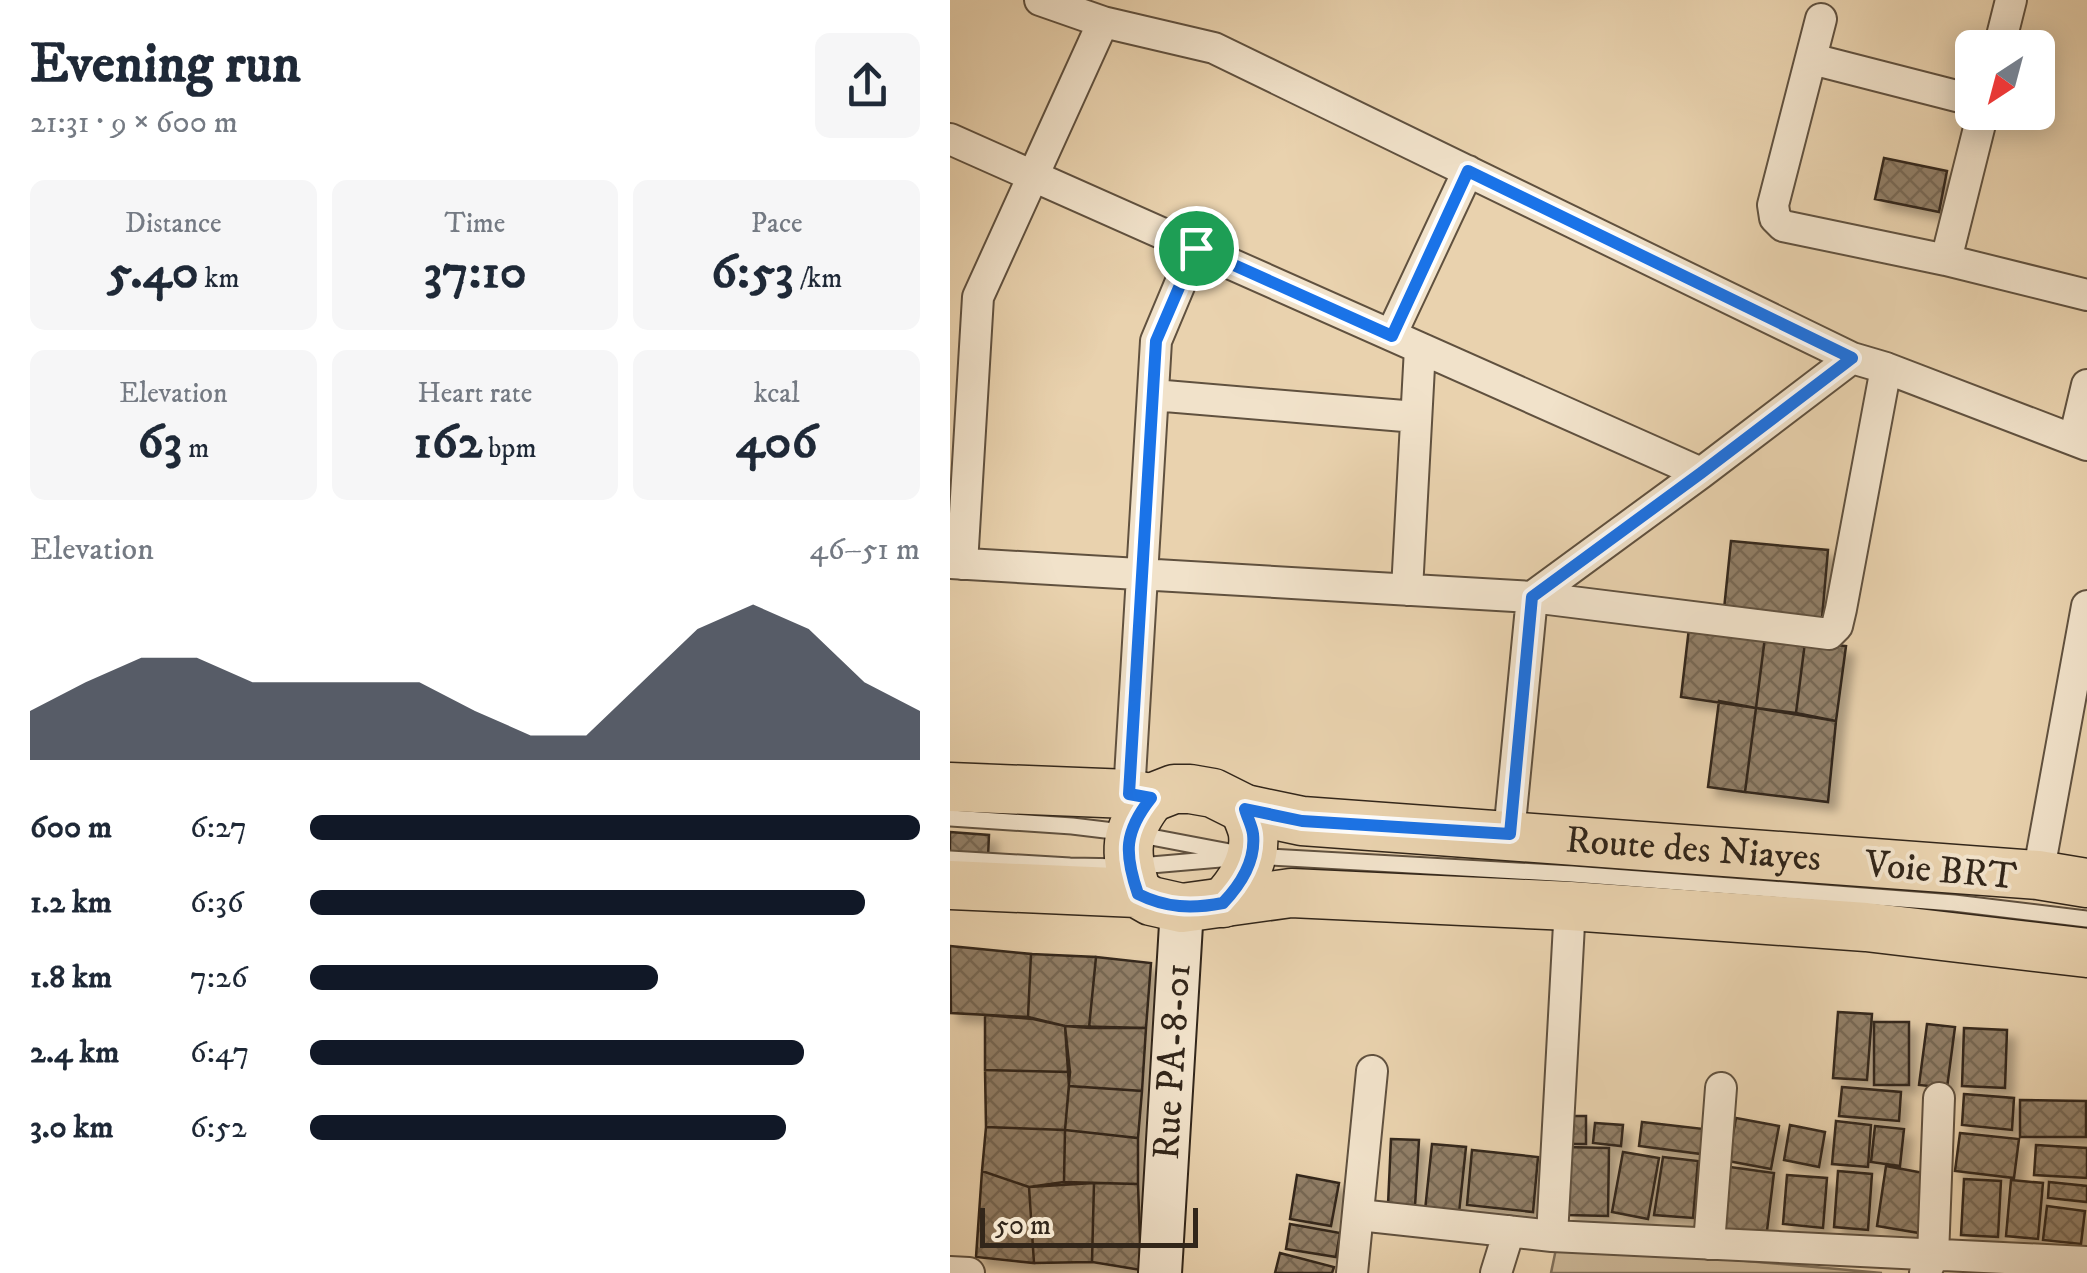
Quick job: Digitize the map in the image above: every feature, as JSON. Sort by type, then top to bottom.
[{"type":"main road","name":"Route des Niayes","points":[[950,787],[1135,837],[1174,790],[1190,789],[1214,793],[1245,809],[1302,821],[2038,875],[2087,883]]},
{"type":"main road","points":[[950,885],[1135,837],[1151,900],[1203,906],[1238,887],[1247,871],[1253,834],[1245,809]]},
{"type":"main road","name":"Route des Niayes","points":[[1203,906],[1291,893],[1570,906],[1866,927],[2087,953]]},
{"type":"street","points":[[1040,0],[1103,22],[1214,48],[1852,358],[2081,442],[2087,385]]},
{"type":"street","points":[[2004,30],[2012,0]]},
{"type":"street","points":[[1821,19],[1772,205],[1775,218],[1783,226],[2087,295]]},
{"type":"street","points":[[1103,22],[978,297],[960,425],[956,563],[1532,597],[1830,634],[1838,626],[1886,368]]},
{"type":"street","points":[[1812,59],[1955,96]]},
{"type":"street","points":[[1946,260],[1978,130]]},
{"type":"street","points":[[950,138],[1701,473]]},
{"type":"street","points":[[1392,336],[1468,171]]},
{"type":"street","points":[[1135,837],[1142,574],[1156,341],[1196,248]]},
{"type":"street","points":[[1406,590],[1420,348]]},
{"type":"street","points":[[1510,834],[1532,597],[1852,358]]},
{"type":"street","points":[[1153,395],[1416,417]]},
{"type":"street","points":[[2038,875],[2084,643],[2087,606]]},
{"type":"street","name":"Rue PA-8-01","points":[[1160,1273],[1203,906]]},
{"type":"street","points":[[1552,1236],[1570,906]]},
{"type":"street","points":[[1352,1273],[1372,1071]]},
{"type":"street","points":[[1709,1244],[1721,1088]]},
{"type":"street","points":[[1929,1265],[1939,1098]]},
{"type":"street","points":[[1359,1215],[1552,1236],[1709,1244],[1929,1265],[2087,1262]]},
{"type":"street","points":[[1496,1273],[1509,1231]]},
{"type":"street","points":[[950,1272],[969,1273]]},
{"type":"lane","name":"Voie BRT","points":[[950,818],[1072,826],[1250,856],[1572,874],[1954,903],[2087,919]]},
{"type":"lane","name":"Voie BRT","points":[[950,859],[1070,866],[1135,837],[1250,856]]},
{"type":"shaded area","points":[[1557,1244],[1882,1273],[1551,1273]]},
{"type":"building","points":[[1884,158],[1947,171],[1939,212],[1875,199]]},
{"type":"building","points":[[1731,541],[1828,550],[1822,618],[1724,609]]},
{"type":"building","points":[[1689,628],[1765,637],[1756,708],[1681,697]]},
{"type":"building","points":[[1765,637],[1805,642],[1796,713],[1756,708]]},
{"type":"building","points":[[1805,642],[1846,646],[1836,721],[1796,713]]},
{"type":"building","points":[[1719,701],[1756,708],[1745,792],[1708,787]]},
{"type":"building","points":[[1756,708],[1836,721],[1828,802],[1745,792]]},
{"type":"building","points":[[950,832],[989,835],[988,857],[950,854]]},
{"type":"building","points":[[950,946],[1031,954],[1028,1017],[951,1013]]},
{"type":"building","points":[[1031,954],[1096,957],[1089,1028],[1028,1017]]},
{"type":"building","points":[[1096,957],[1151,963],[1146,1028],[1089,1028]]},
{"type":"building","points":[[1838,1012],[1872,1014],[1867,1080],[1833,1078]]},
{"type":"building","points":[[985,1015],[1065,1026],[1070,1072],[985,1070]]},
{"type":"building","points":[[1874,1022],[1909,1022],[1909,1085],[1874,1085]]},
{"type":"building","points":[[1927,1024],[1955,1027],[1947,1088],[1919,1085]]},
{"type":"building","points":[[1065,1026],[1146,1028],[1142,1091],[1069,1086]]},
{"type":"building","points":[[1964,1028],[2007,1030],[2005,1088],[1962,1086]]},
{"type":"building","points":[[985,1070],[1070,1072],[1065,1130],[986,1127]]},
{"type":"building","points":[[1069,1086],[1142,1091],[1138,1138],[1065,1130]]},
{"type":"building","points":[[1842,1087],[1901,1092],[1899,1121],[1839,1116]]},
{"type":"building","points":[[1964,1094],[2014,1098],[2012,1130],[1962,1125]]},
{"type":"building","points":[[2020,1100],[2086,1101],[2086,1137],[2020,1137]]},
{"type":"building","points":[[1569,1116],[1586,1116],[1586,1144],[1569,1144]]},
{"type":"building","points":[[1736,1118],[1779,1126],[1771,1169],[1728,1161]]},
{"type":"building","points":[[1836,1121],[1871,1125],[1868,1167],[1832,1164]]},
{"type":"building","points":[[1642,1122],[1704,1129],[1701,1154],[1639,1146]]},
{"type":"building","points":[[1595,1123],[1623,1125],[1621,1146],[1593,1143]]},
{"type":"building","points":[[1790,1125],[1825,1132],[1819,1167],[1784,1160]]},
{"type":"building","points":[[1875,1126],[1904,1129],[1900,1166],[1871,1162]]},
{"type":"building","points":[[986,1127],[1065,1130],[1064,1182],[1029,1187],[982,1171]]},
{"type":"building","points":[[1065,1130],[1138,1138],[1138,1184],[1064,1182]]},
{"type":"building","points":[[1960,1133],[2019,1139],[2014,1178],[1955,1171]]},
{"type":"building","points":[[1391,1139],[1419,1140],[1415,1206],[1388,1205]]},
{"type":"building","points":[[1432,1144],[1466,1147],[1459,1213],[1425,1210]]},
{"type":"building","points":[[2036,1145],[2087,1148],[2087,1178],[2034,1175]]},
{"type":"building","points":[[1566,1147],[1609,1148],[1608,1216],[1566,1215]]},
{"type":"building","points":[[1472,1150],[1538,1157],[1533,1212],[1467,1205]]},
{"type":"building","points":[[1623,1152],[1659,1158],[1648,1219],[1612,1212]]},
{"type":"building","points":[[1663,1157],[1698,1161],[1693,1218],[1654,1215]]},
{"type":"building","points":[[1886,1166],[1929,1174],[1919,1233],[1877,1226]]},
{"type":"building","points":[[1730,1167],[1774,1173],[1766,1239],[1720,1232]]},
{"type":"building","points":[[982,1171],[1029,1187],[1034,1263],[976,1257]]},
{"type":"building","points":[[1838,1171],[1872,1174],[1868,1230],[1834,1227]]},
{"type":"building","points":[[1297,1175],[1339,1183],[1331,1226],[1290,1219]]},
{"type":"building","points":[[1787,1175],[1827,1178],[1823,1228],[1783,1224]]},
{"type":"building","points":[[1964,1179],[2001,1181],[1998,1237],[1961,1235]]},
{"type":"building","points":[[2011,1180],[2043,1183],[2038,1239],[2006,1236]]},
{"type":"building","points":[[2049,1182],[2087,1186],[2087,1202],[2048,1198]]},
{"type":"building","points":[[1094,1183],[1138,1184],[1141,1270],[1092,1262]]},
{"type":"building","points":[[1094,1183],[1092,1262],[1034,1263],[1029,1187]]},
{"type":"building","points":[[2047,1206],[2085,1211],[2081,1244],[2043,1240]]},
{"type":"building","points":[[1290,1224],[1340,1233],[1336,1257],[1286,1249]]},
{"type":"building","points":[[1280,1253],[1334,1267],[1332,1273],[1275,1273]]},
{"type":"route","points":[[1468,171],[1852,358],[1532,597],[1510,834],[1302,821],[1245,809],[1253,834],[1247,871],[1238,887],[1223,903],[1182,908],[1138,894],[1128,866],[1127,849],[1137,815],[1151,798],[1129,794],[1156,341],[1196,248],[1392,336],[1468,171]]}]
